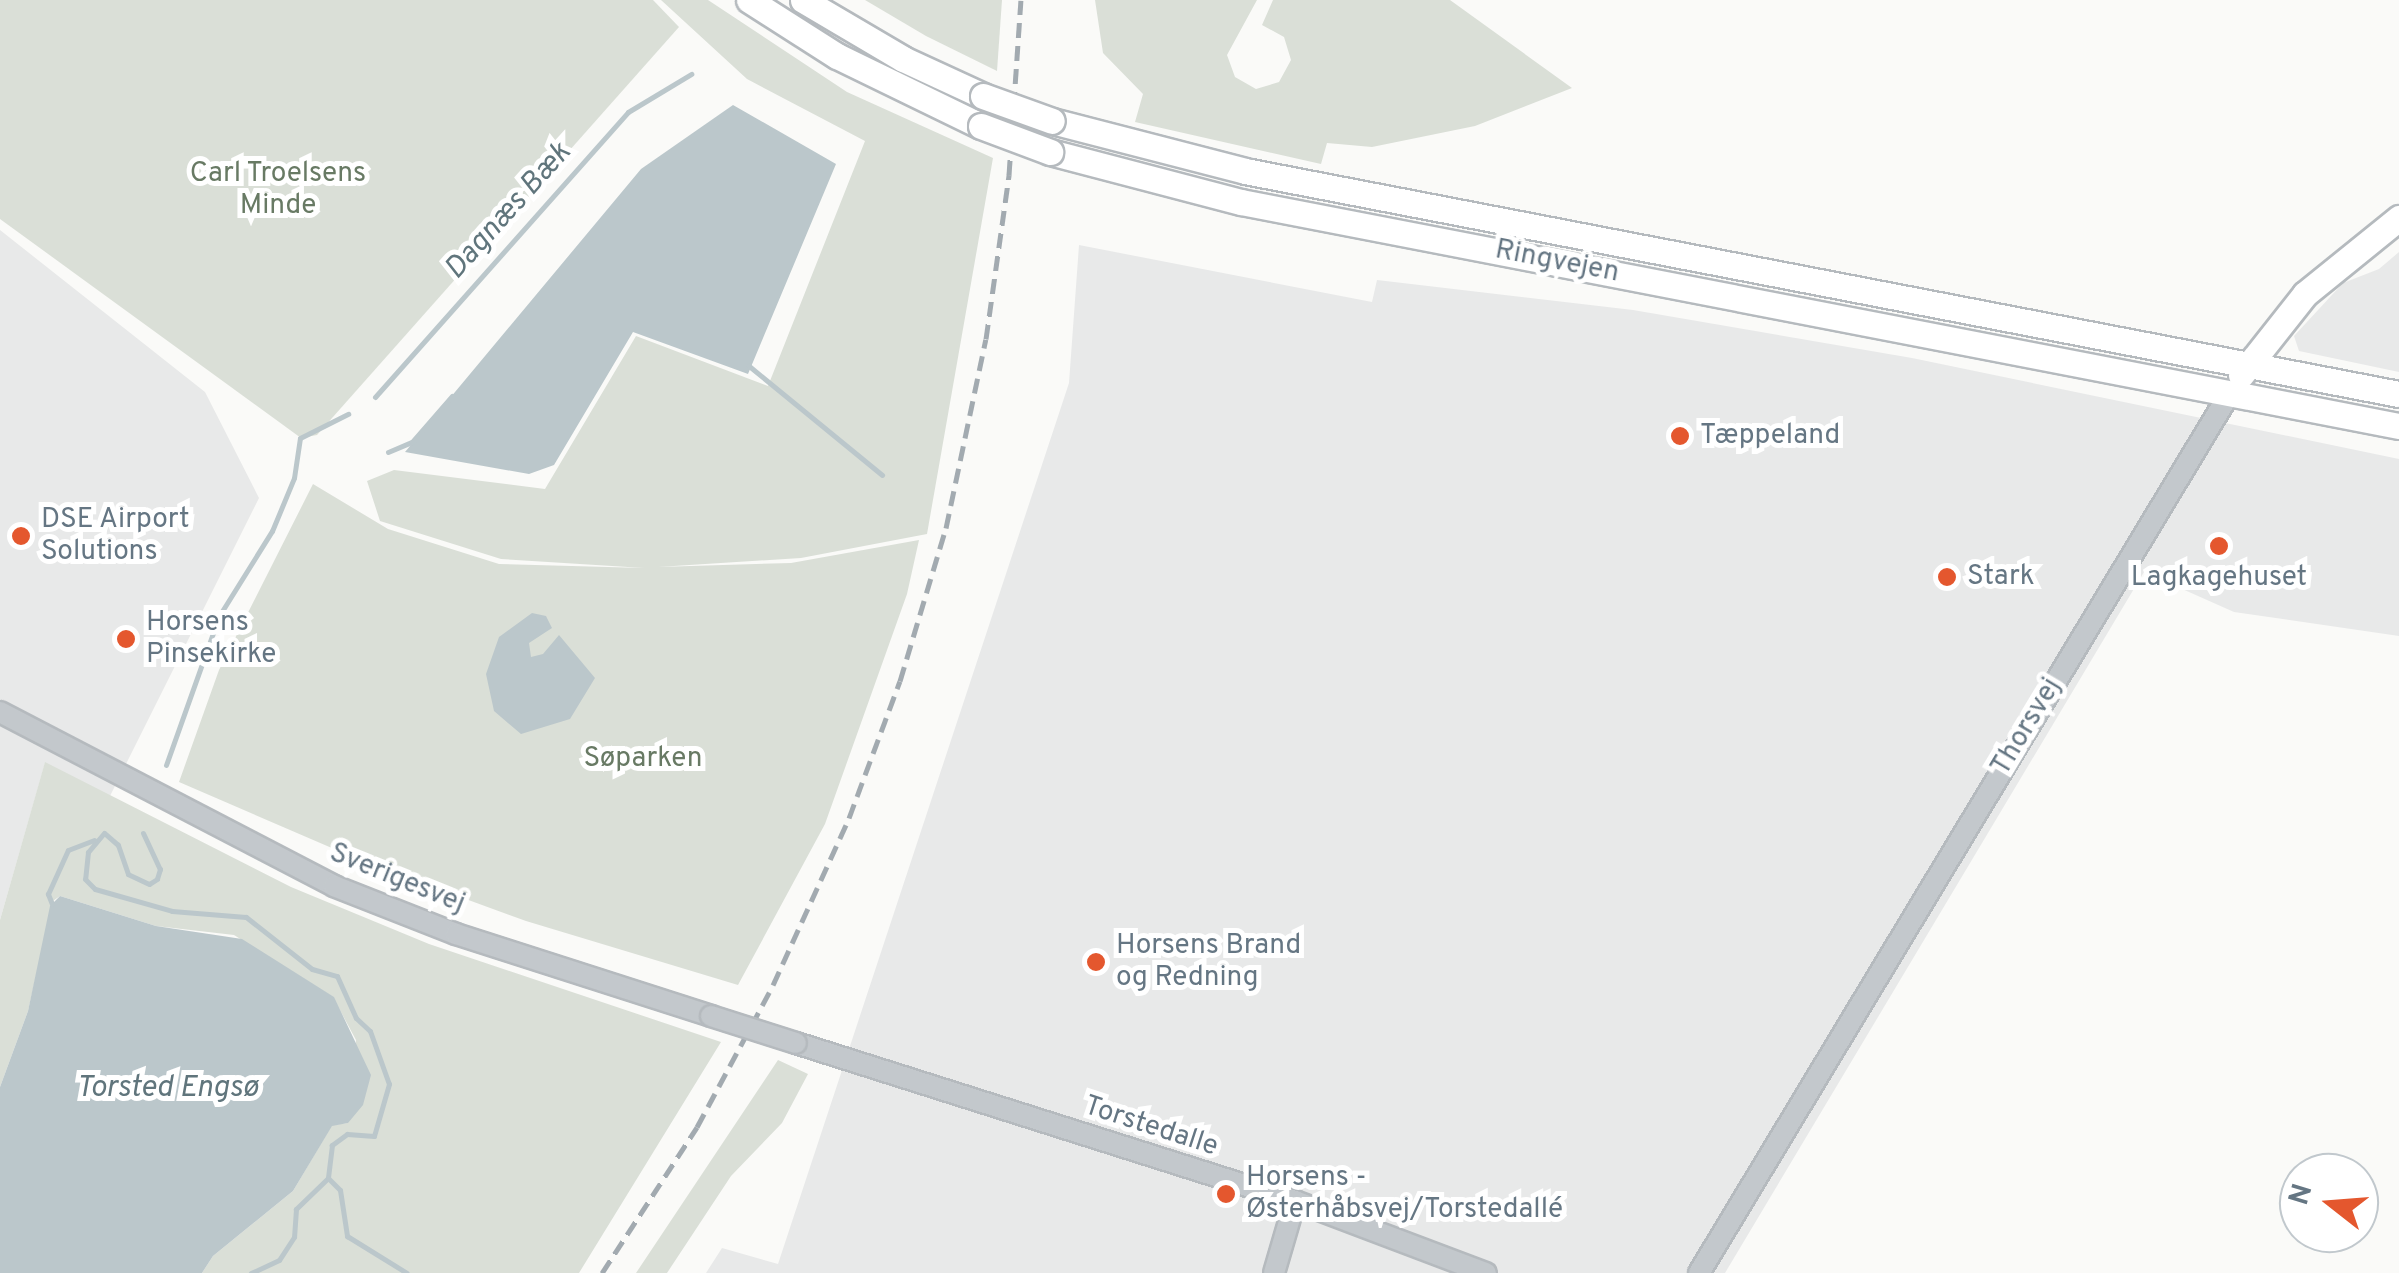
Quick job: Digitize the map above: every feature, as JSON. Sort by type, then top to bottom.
[{"type":"main road","name":"Ringvejen","points":[[748,0],[837,56],[981,126],[1050,152],[1241,202],[2228,396],[2399,426]]},
{"type":"main road","name":"Ringvejen","points":[[803,0],[902,58],[983,96],[1052,121],[1315,186],[2399,394]]},
{"type":"main road","name":"Thorsvej","points":[[2228,396],[2248,364],[2305,294],[2399,218]]},
{"type":"street","name":"Thorsvej","points":[[1699,1273],[2228,396]]},
{"type":"street","name":"Sverigesvej","points":[[0,712],[334,886],[456,934],[796,1043]]},
{"type":"street","name":"Torstedalle","points":[[796,1043],[1295,1201],[1486,1273]]},
{"type":"street","points":[[1274,1273],[1295,1201]]},
{"type":"shaded area","points":[[0,230],[205,392],[259,498],[110,796],[45,763],[0,920]]},
{"type":"shaded area","points":[[1079,245],[1372,302],[1377,280],[1633,310],[1912,358],[2399,459],[2399,636],[2234,612],[2144,572],[1725,1273],[706,1273],[722,1248],[778,1264],[1069,383]]},
{"type":"shaded area","points":[[2399,252],[2399,372],[2299,351],[2294,336],[2343,283],[2379,269]]},
{"type":"green space","name":"Carl Troelsens Minde","points":[[0,0],[653,0],[679,27],[317,435],[301,438],[0,219]]},
{"type":"green space","name":"Søparken","points":[[661,0],[708,0],[847,92],[993,158],[927,534],[801,558],[658,567],[791,563],[919,540],[907,594],[825,824],[738,985],[526,921],[362,861],[179,782],[219,670],[313,484],[388,529],[499,564],[644,568],[501,559],[380,521],[367,481],[394,470],[545,489],[636,336],[768,386],[865,141],[747,79]]},
{"type":"green space","points":[[865,0],[1002,0],[997,71],[926,36]]},
{"type":"green space","points":[[1095,0],[1257,0],[1227,55],[1235,77],[1256,89],[1279,82],[1291,60],[1284,37],[1262,25],[1273,0],[1450,0],[1572,88],[1475,126],[1372,147],[1327,143],[1321,164],[1135,122],[1143,94],[1103,53]]},
{"type":"green space","points":[[45,762],[291,887],[429,944],[721,1042],[579,1273],[202,1273],[213,1256],[293,1191],[332,1125],[348,1123],[356,1040],[333,997],[234,935],[156,926],[60,896],[53,901],[28,1011],[0,1087],[0,920]]},
{"type":"green space","points":[[778,1060],[808,1074],[782,1123],[731,1176],[667,1273],[636,1273]]},
{"type":"water","points":[[733,105],[836,164],[748,374],[633,332],[554,465],[529,474],[405,452],[641,169]]},
{"type":"water","points":[[532,613],[546,616],[552,628],[529,643],[531,657],[543,654],[559,635],[595,678],[570,719],[521,734],[494,711],[486,674],[499,637]]},
{"type":"water","name":"Torsted Engsø","points":[[60,896],[156,926],[242,939],[334,997],[371,1075],[363,1105],[348,1123],[332,1126],[293,1191],[213,1256],[202,1273],[0,1273],[0,1087],[28,1011],[50,906]]},
{"type":"waterway","name":"Dagnæs Bæk","points":[[375,397],[628,112],[691,74]]},
{"type":"waterway","points":[[749,366],[882,475]]},
{"type":"waterway","points":[[388,452],[412,442],[452,396]]},
{"type":"waterway","name":"Dagnæs Bæk","points":[[166,765],[219,616],[272,531],[294,478],[300,438],[348,414]]},
{"type":"waterway","points":[[143,833],[160,869],[157,879],[149,884],[128,874],[118,845],[104,833],[88,852],[85,879],[95,889],[172,911],[246,917],[312,969],[337,976],[356,1018],[370,1031],[389,1084],[374,1136],[347,1134],[332,1145],[328,1178],[296,1209],[294,1237],[279,1260],[251,1273]]},
{"type":"waterway","points":[[52,904],[48,894],[68,850],[94,840]]},
{"type":"waterway","points":[[328,1178],[340,1190],[347,1236],[407,1273]]},
{"type":"railway","points":[[602,1273],[697,1127],[773,985],[849,818],[900,681],[946,528],[986,339],[1009,175],[1021,0]]},
{"type":"place","name":"Tæppeland","points":[[1680,436]]},
{"type":"place","name":"DSE Airport Solutions","points":[[21,536]]},
{"type":"place","name":"Lagkagehuset","points":[[2219,546]]},
{"type":"place","name":"Stark","points":[[1947,577]]},
{"type":"place","name":"Horsens Pinsekirke","points":[[126,639]]},
{"type":"place","name":"Horsens Brand og Redning","points":[[1096,962]]},
{"type":"place","name":"Horsens - Østerhåbsvej/Torstedallé","points":[[1226,1194]]}]
